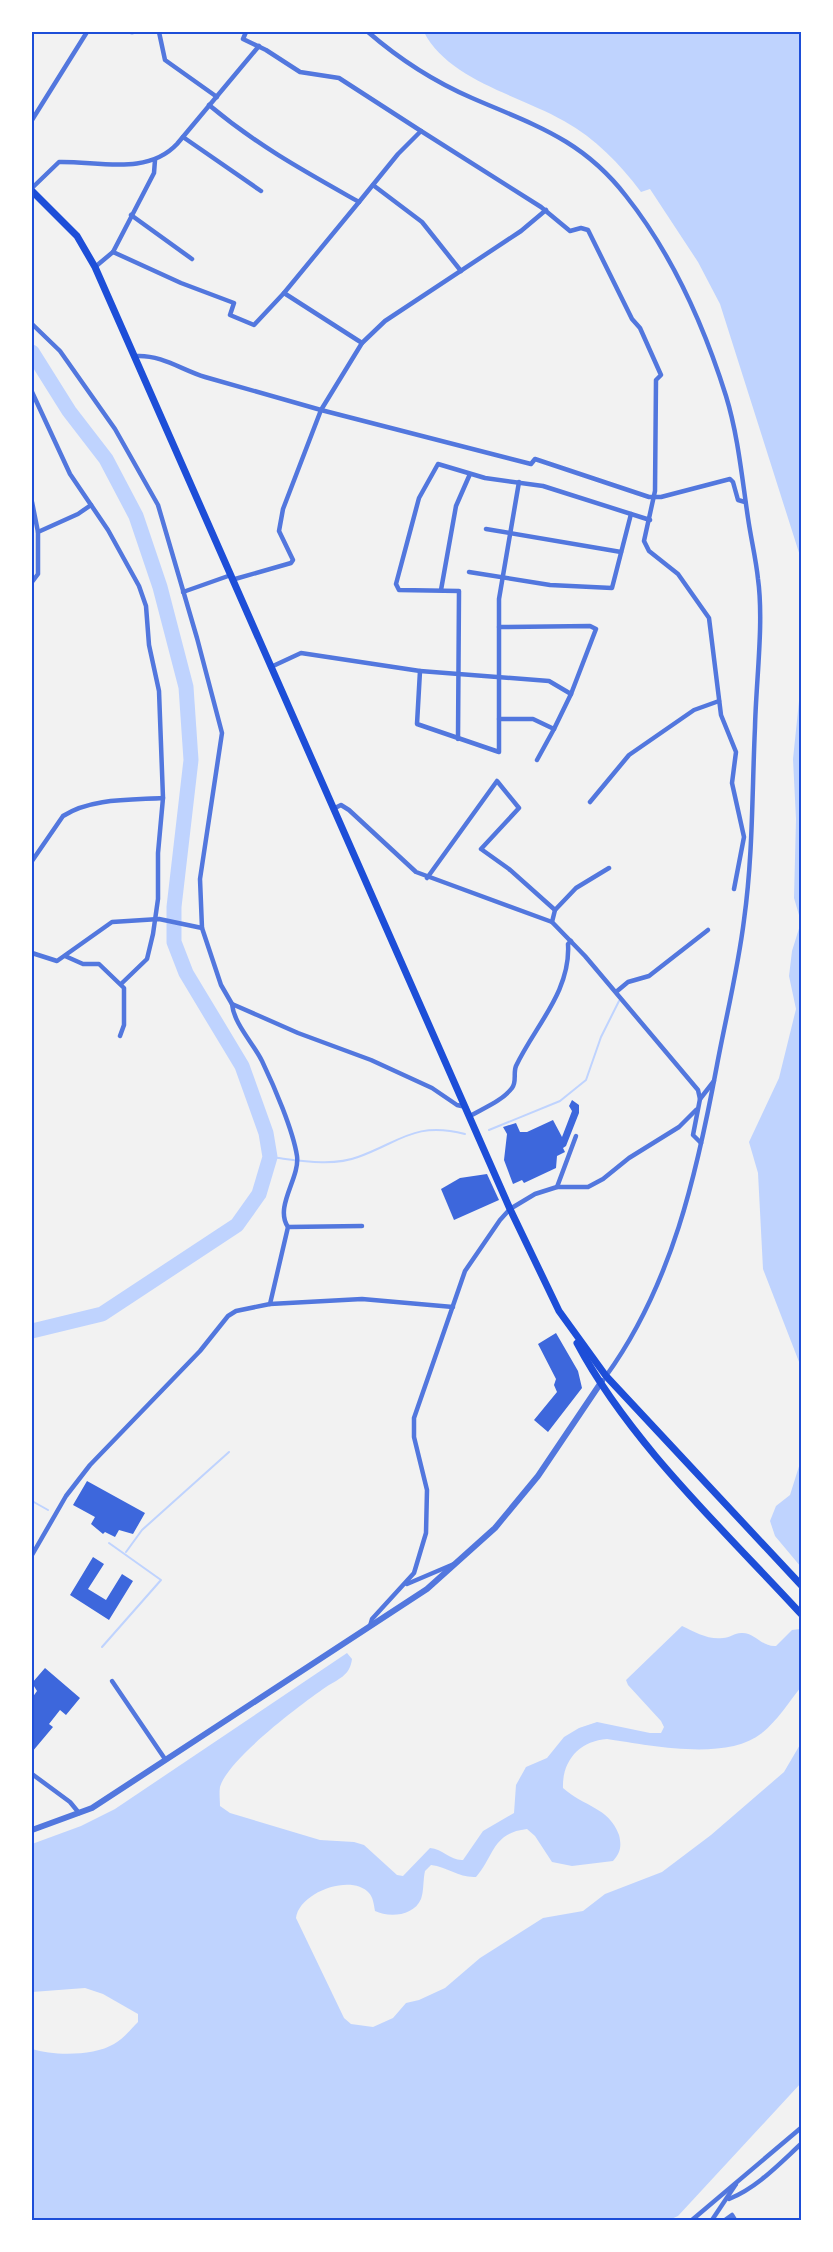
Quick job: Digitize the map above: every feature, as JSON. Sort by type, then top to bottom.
[{"type":"main road","points":[[32,190],[77,236],[96,267],[550,1296],[612,1400],[655,1454],[801,1615]]},
{"type":"main road","points":[[566,1323],[606,1376],[801,1586]]},
{"type":"street","points":[[32,120],[87,32]]},
{"type":"street","points":[[159,32],[165,60],[217,97]]},
{"type":"street","points":[[246,32],[243,39],[259,46],[300,72],[339,78],[546,210],[570,231],[582,228],[588,230],[632,319],[640,328],[661,375],[656,380],[657,432],[654,497],[644,541],[649,551],[678,574],[709,618],[719,701],[724,724],[736,752],[734,794],[744,837],[734,889]]},
{"type":"street","points":[[32,1830],[92,1808],[411,1600],[456,1564],[495,1528],[538,1476],[639,1326],[665,1267],[690,1190],[701,1143],[744,924],[751,837],[760,605],[727,399],[706,338],[657,244],[626,195],[597,164],[575,145],[533,122],[469,97],[435,79],[368,32]]},
{"type":"street","points":[[32,190],[59,162],[136,164],[155,160],[170,152],[259,46]]},
{"type":"street","points":[[209,105],[238,129],[299,170],[359,202]]},
{"type":"street","points":[[113,252],[181,283],[225,297],[234,303],[230,315],[250,326],[254,325],[284,293],[398,154],[421,130]]},
{"type":"street","points":[[183,137],[261,191]]},
{"type":"street","points":[[96,267],[113,252],[154,173],[155,160]]},
{"type":"street","points":[[374,185],[422,222],[461,271]]},
{"type":"street","points":[[183,592],[291,564],[293,560],[282,539],[279,525],[296,470],[321,410],[362,344],[385,321],[541,217],[546,210]]},
{"type":"street","points":[[131,215],[192,259]]},
{"type":"street","points":[[284,293],[362,344]]},
{"type":"street","points":[[32,324],[60,351],[123,442],[158,505],[222,733],[200,879],[200,927],[226,998],[232,1004],[298,1033],[371,1060],[432,1088],[457,1105],[466,1107]]},
{"type":"street","points":[[136,356],[183,366],[195,374],[321,410],[531,464],[535,459],[544,461],[654,497],[730,479],[734,482],[738,500],[745,502]]},
{"type":"street","points":[[32,392],[60,455],[108,530],[139,586],[146,606],[149,645],[159,691],[164,798],[158,853],[157,919],[147,959],[121,984]]},
{"type":"street","points":[[458,739],[459,591],[399,590],[396,584],[419,498],[438,464],[470,474],[557,490],[650,520]]},
{"type":"street","points":[[441,590],[456,506],[470,474]]},
{"type":"street","points":[[420,671],[417,724],[497,754],[499,599],[519,482]]},
{"type":"street","points":[[32,502],[38,532],[38,574],[32,582]]},
{"type":"street","points":[[38,532],[78,514],[91,505]]},
{"type":"street","points":[[469,572],[550,585],[612,588],[631,514]]},
{"type":"street","points":[[486,529],[621,552]]},
{"type":"street","points":[[499,627],[590,626],[596,629],[571,694],[537,760]]},
{"type":"street","points":[[273,666],[301,652],[420,671],[549,681],[571,694]]},
{"type":"street","points":[[590,802],[628,755],[694,710],[719,701]]},
{"type":"street","points":[[499,718],[533,719],[554,729]]},
{"type":"street","points":[[427,878],[497,781],[519,808],[481,849],[509,869],[555,910]]},
{"type":"street","points":[[32,861],[68,812],[107,801],[164,798]]},
{"type":"street","points":[[335,808],[342,805],[349,810],[416,872],[427,878],[552,922],[694,1083],[700,1099]]},
{"type":"street","points":[[744,837],[751,837]]},
{"type":"street","points":[[552,922],[555,910],[576,888],[609,868]]},
{"type":"street","points":[[32,953],[52,961],[65,956],[112,922],[157,919],[200,927]]},
{"type":"street","points":[[616,992],[628,982],[649,976],[708,930]]},
{"type":"street","points":[[470,1116],[502,1098],[514,1086],[516,1067],[563,981],[570,959],[568,945],[571,941]]},
{"type":"street","points":[[65,956],[83,963],[99,964],[121,984],[126,1007],[120,1036]]},
{"type":"street","points":[[232,1004],[236,1018],[262,1061],[274,1088],[297,1155],[297,1168],[284,1215],[288,1227],[270,1304]]},
{"type":"street","points":[[701,1143],[693,1135],[696,1110],[700,1099],[714,1081]]},
{"type":"street","points":[[370,1627],[372,1619],[407,1584],[416,1566],[428,1518],[428,1490],[414,1437],[414,1418],[470,1262],[510,1209],[535,1194],[557,1187],[581,1189],[603,1179],[629,1158],[679,1127],[696,1110]]},
{"type":"street","points":[[557,1187],[576,1136]]},
{"type":"street","points":[[288,1227],[362,1226]]},
{"type":"street","points":[[32,1554],[75,1483],[200,1352],[228,1317],[248,1307],[270,1304],[362,1299],[453,1307]]},
{"type":"street","points":[[407,1584],[456,1564]]},
{"type":"street","points":[[112,1681],[165,1759]]},
{"type":"street","points":[[32,1774],[70,1802],[79,1813]]},
{"type":"street","points":[[692,2220],[801,2127]]},
{"type":"street","points":[[729,2199],[744,2193],[760,2181],[801,2143]]},
{"type":"street","points":[[712,2220],[729,2199],[738,2182]]},
{"type":"street","points":[[725,2220],[732,2215],[735,2220]]},
{"type":"water","points":[[424,32],[801,32],[801,559],[720,304],[698,262],[650,189],[641,192],[606,152],[576,128],[487,85],[450,63],[435,49]]},
{"type":"water","points":[[799,701],[801,701],[801,922],[794,898],[796,819],[793,759]]},
{"type":"water","points":[[801,922],[801,1367],[763,1269],[758,1173],[749,1142],[779,1078],[796,1009],[789,976],[792,951]]},
{"type":"water","points":[[801,1460],[801,1567],[775,1536],[770,1521],[776,1506],[790,1495]]},
{"type":"water","points":[[682,1626],[712,1638],[725,1638],[746,1633],[771,1646],[776,1646],[792,1630],[800,1629],[801,1687],[778,1717],[762,1733],[747,1742],[728,1747],[687,1749],[607,1739],[581,1748],[569,1761],[563,1778],[563,1788],[602,1813],[615,1826],[620,1846],[613,1861],[572,1866],[552,1862],[535,1836],[527,1829],[516,1831],[500,1840],[476,1877],[464,1876],[431,1865],[425,1871],[423,1892],[418,1905],[407,1912],[394,1915],[375,1911],[369,1893],[361,1887],[339,1885],[316,1893],[306,1900],[296,1918],[344,2018],[351,2024],[373,2027],[393,2018],[406,2003],[419,2000],[445,1988],[480,1958],[543,1918],[583,1911],[605,1894],[662,1872],[711,1835],[784,1772],[801,1743],[801,2083],[678,2216],[669,2220],[32,2220],[32,2049],[74,2054],[106,2048],[130,2031],[138,2022],[138,2014],[103,1994],[85,1988],[32,1992],[32,1844],[81,1826],[115,1809],[347,1653],[352,1659],[346,1673],[283,1719],[236,1762],[220,1787],[220,1806],[230,1813],[320,1840],[354,1842],[364,1845],[397,1875],[403,1876],[430,1848],[463,1860],[483,1831],[514,1813],[516,1785],[526,1767],[547,1758],[564,1737],[579,1728],[597,1722],[650,1733],[661,1733],[664,1727],[661,1721],[626,1680]]},
{"type":"building","points":[[572,1100],[579,1105],[579,1113],[566,1146],[563,1148],[565,1152],[557,1156],[556,1168],[524,1183],[522,1180],[513,1184],[504,1160],[507,1134],[503,1127],[516,1123],[520,1132],[527,1132],[553,1120],[562,1137],[572,1111],[569,1106]]},
{"type":"building","points":[[487,1174],[499,1200],[454,1220],[441,1189],[460,1178]]},
{"type":"building","points":[[556,1333],[578,1371],[582,1388],[548,1432],[534,1420],[557,1392],[554,1385],[556,1379],[538,1344]]},
{"type":"building","points":[[87,1481],[145,1513],[133,1534],[119,1530],[115,1537],[105,1532],[103,1534],[91,1524],[95,1517],[73,1505]]},
{"type":"building","points":[[93,1557],[104,1564],[88,1589],[106,1600],[122,1574],[133,1581],[109,1620],[70,1595]]},
{"type":"building","points":[[45,1668],[80,1698],[66,1715],[60,1710],[49,1724],[53,1727],[32,1752],[32,1698],[37,1691],[32,1683]]},
{"type":"waterway","points":[[32,352],[69,411],[106,459],[136,516],[160,587],[186,687],[191,760],[174,907],[174,942],[186,973],[242,1066],[266,1133],[270,1157],[259,1194],[237,1225],[102,1314],[32,1331]]},
{"type":"waterway","points":[[489,1130],[560,1101],[586,1080],[601,1037],[619,1001]]},
{"type":"waterway","points":[[270,1157],[337,1162],[358,1157],[420,1132],[433,1130],[465,1134]]},
{"type":"waterway","points":[[126,1552],[142,1530],[229,1452]]},
{"type":"waterway","points":[[32,1501],[48,1510]]},
{"type":"waterway","points":[[102,1647],[161,1580],[109,1543]]}]
